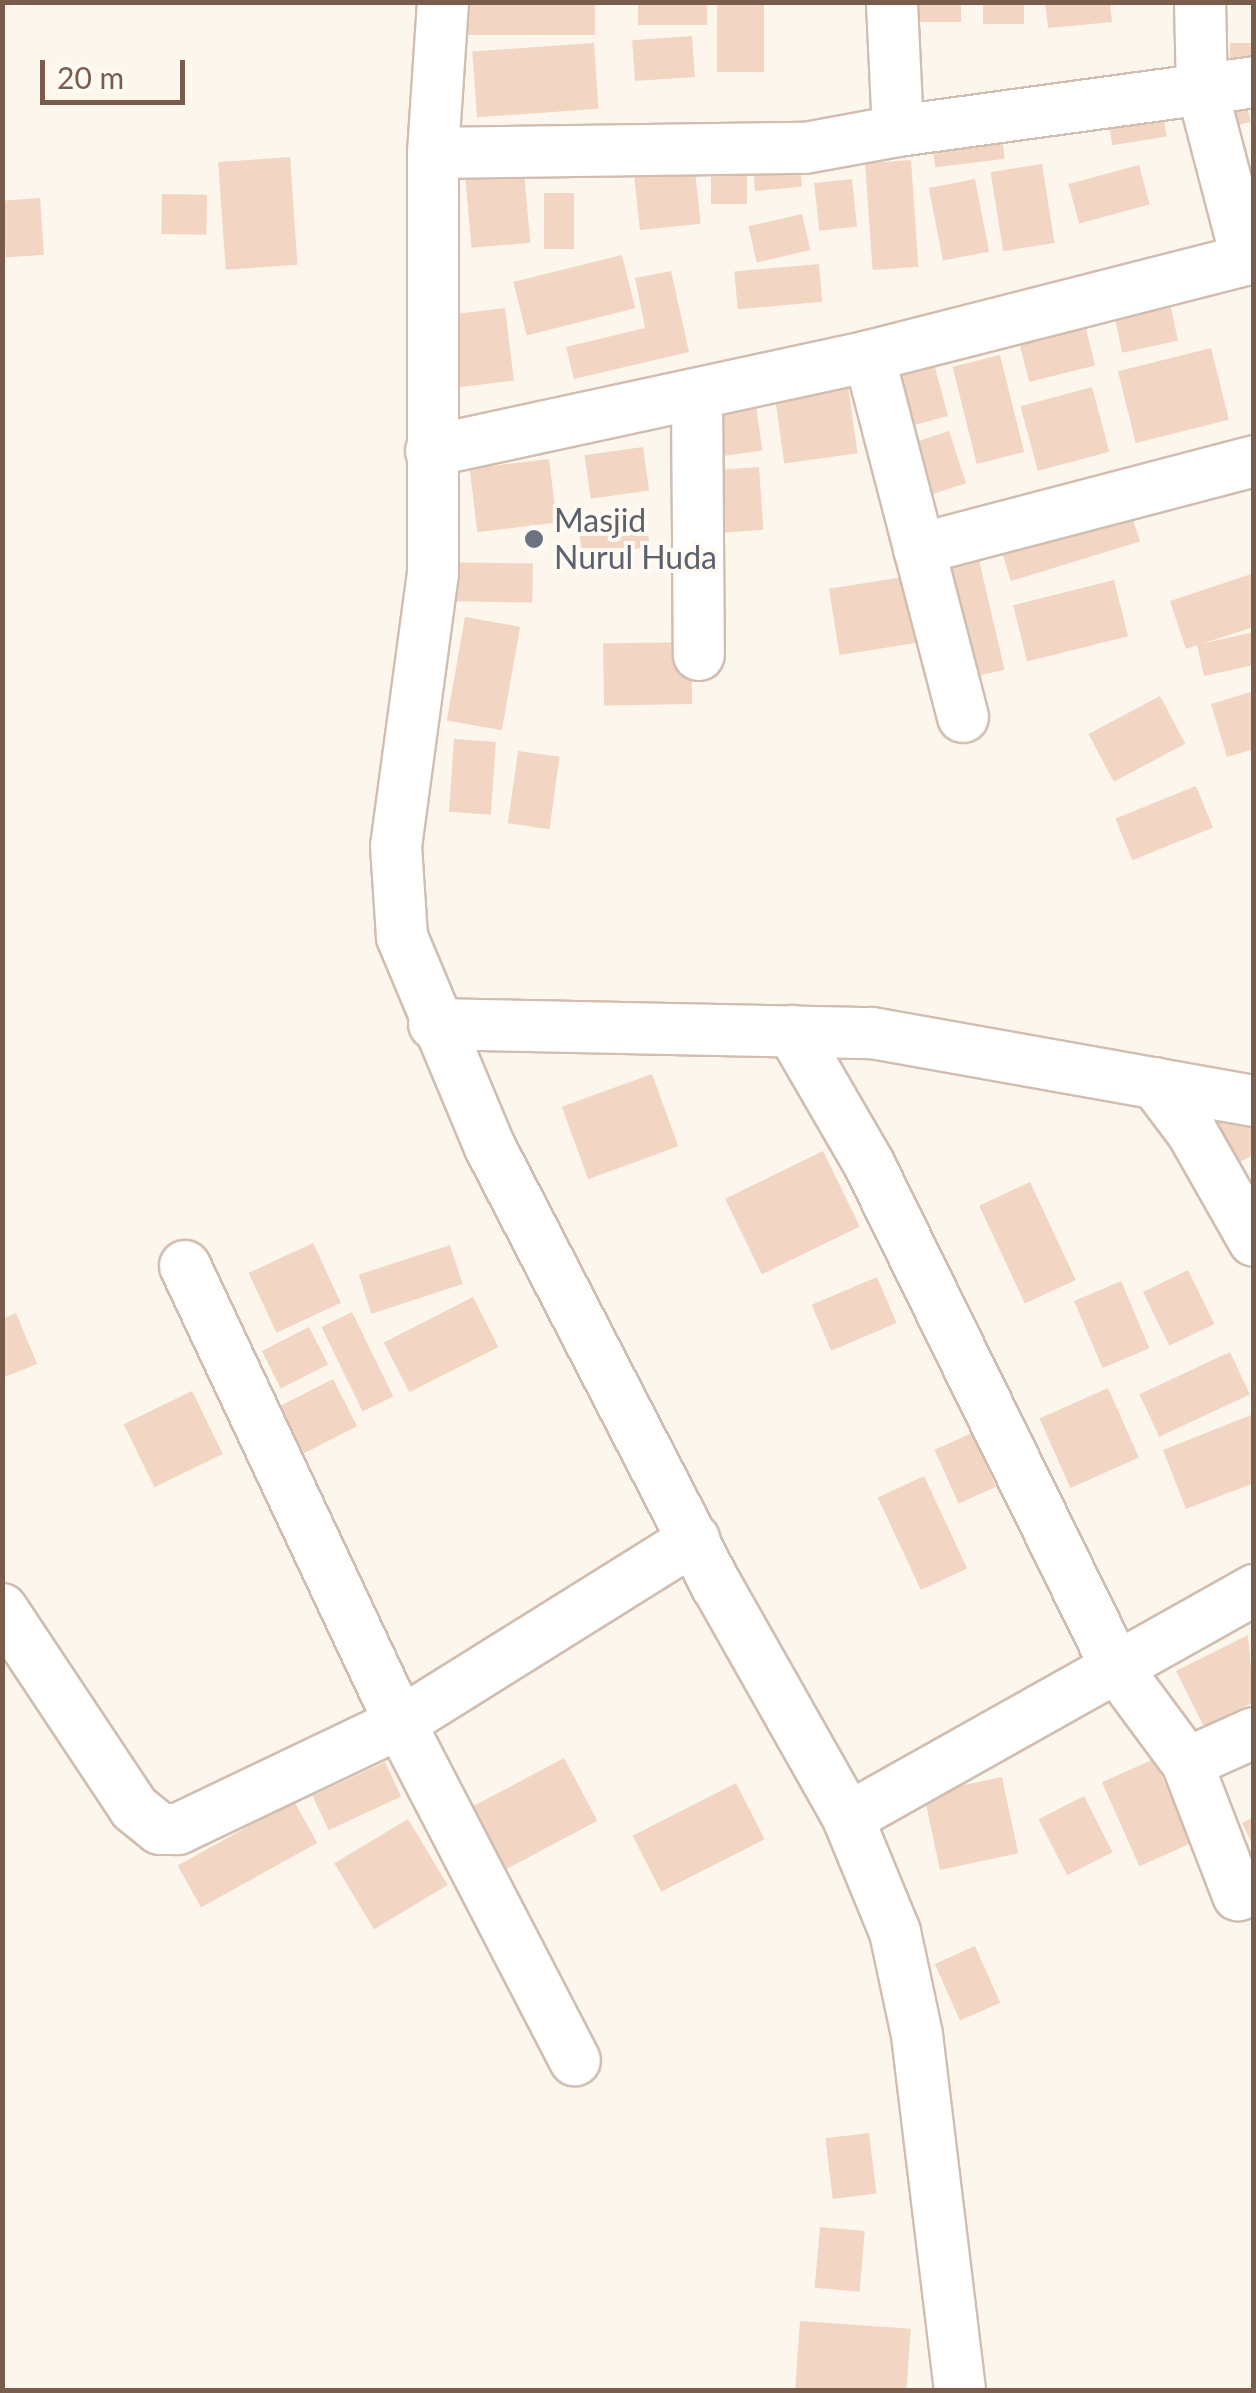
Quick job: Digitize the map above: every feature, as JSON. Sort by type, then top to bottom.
[{"type":"street","points":[[443,2],[432,153],[433,573],[396,846],[402,937],[434,1024],[490,1147],[694,1539],[848,1818],[895,1932],[917,2035],[941,2246],[953,2304],[960,2390]]},
{"type":"street","points":[[892,2],[898,131]]},
{"type":"street","points":[[431,451],[870,356],[1250,257],[1202,89],[1200,2]]},
{"type":"street","points":[[432,153],[805,148],[898,131],[1254,82]]},
{"type":"street","points":[[870,356],[963,716]]},
{"type":"street","points":[[696,394],[699,656]]},
{"type":"street","points":[[919,549],[1254,461]]},
{"type":"street","points":[[434,1024],[872,1033],[1254,1101]]},
{"type":"street","points":[[792,1031],[869,1164],[1116,1667],[1187,1763],[1238,1896]]},
{"type":"street","points":[[1154,1083],[1192,1132],[1254,1241]]},
{"type":"street","points":[[186,1266],[400,1723],[575,2060]]},
{"type":"street","points":[[2,1609],[134,1808],[160,1830],[178,1829],[400,1723],[694,1539]]},
{"type":"street","points":[[848,1818],[1254,1590]]},
{"type":"street","points":[[1187,1763],[1254,1733]]},
{"type":"building","points":[[462,2],[595,2],[595,35],[462,35]]},
{"type":"building","points":[[638,2],[707,2],[707,25],[638,25]]},
{"type":"building","points":[[717,2],[764,2],[764,72],[717,72]]},
{"type":"building","points":[[908,2],[961,2],[961,22],[908,22]]},
{"type":"building","points":[[983,2],[1024,2],[1024,24],[983,24]]},
{"type":"building","points":[[1045,2],[1110,2],[1112,22],[1048,28]]},
{"type":"building","points":[[692,36],[695,77],[635,81],[632,40]]},
{"type":"building","points":[[594,43],[599,109],[477,117],[472,52]]},
{"type":"building","points":[[1230,43],[1254,43],[1254,71],[1230,71]]},
{"type":"building","points":[[1243,91],[1251,122],[1215,130]]},
{"type":"building","points":[[1161,101],[1167,137],[1112,145],[1107,110]]},
{"type":"building","points":[[1001,128],[1005,159],[935,167],[932,137]]},
{"type":"building","points":[[799,154],[802,187],[755,191],[752,158]]},
{"type":"building","points":[[290,157],[298,265],[226,270],[218,162]]},
{"type":"building","points":[[711,158],[747,158],[747,204],[711,204]]},
{"type":"building","points":[[911,160],[918,267],[873,270],[865,163]]},
{"type":"building","points":[[694,161],[701,224],[640,230],[633,167]]},
{"type":"building","points":[[1042,164],[1055,243],[1003,251],[991,172]]},
{"type":"building","points":[[1139,165],[1150,205],[1079,223],[1068,184]]},
{"type":"building","points":[[524,171],[530,243],[471,248],[465,176]]},
{"type":"building","points":[[852,179],[857,227],[819,231],[814,183]]},
{"type":"building","points":[[975,179],[989,252],[943,261],[929,188]]},
{"type":"building","points":[[544,193],[574,193],[574,249],[544,249]]},
{"type":"building","points":[[162,194],[207,195],[206,235],[161,234]]},
{"type":"building","points":[[40,198],[44,255],[6,258],[2,201]]},
{"type":"building","points":[[802,214],[810,250],[757,262],[748,226]]},
{"type":"building","points":[[622,255],[635,308],[527,335],[513,282]]},
{"type":"building","points":[[819,264],[822,302],[738,309],[734,271]]},
{"type":"building","points":[[671,271],[689,352],[574,379],[566,347],[645,328],[635,278]]},
{"type":"building","points":[[1167,289],[1178,341],[1122,353],[1111,301]]},
{"type":"building","points":[[505,308],[514,380],[458,387],[449,315]]},
{"type":"building","points":[[1083,317],[1095,366],[1029,382],[1017,333]]},
{"type":"building","points":[[1211,348],[1229,420],[1136,443],[1118,371]]},
{"type":"building","points":[[1000,355],[1024,452],[977,464],[952,367]]},
{"type":"building","points":[[933,360],[948,416],[906,427],[890,371]]},
{"type":"building","points":[[846,371],[858,453],[784,463],[773,381]]},
{"type":"building","points":[[1092,387],[1109,452],[1038,471],[1021,406]]},
{"type":"building","points":[[754,391],[762,450],[714,457],[705,398]]},
{"type":"building","points":[[949,431],[966,483],[922,498],[905,445]]},
{"type":"building","points":[[643,447],[649,491],[591,499],[585,455]]},
{"type":"building","points":[[549,459],[557,523],[477,532],[470,469]]},
{"type":"building","points":[[759,467],[763,530],[723,533],[719,470]]},
{"type":"building","points":[[1130,509],[1140,542],[1011,581],[1001,548]]},
{"type":"building","points":[[645,512],[650,547],[583,556],[578,521]]},
{"type":"building","points":[[977,551],[1004,670],[963,680],[935,561]]},
{"type":"building","points":[[440,562],[533,564],[532,603],[439,601]]},
{"type":"building","points":[[1254,573],[1254,627],[1201,644],[1254,632],[1254,665],[1204,676],[1197,645],[1186,649],[1170,601]]},
{"type":"building","points":[[910,576],[920,642],[839,655],[829,589]]},
{"type":"building","points":[[1114,580],[1128,636],[1027,661],[1013,605]]},
{"type":"building","points":[[465,617],[520,627],[502,730],[447,720]]},
{"type":"building","points":[[691,642],[692,704],[604,706],[603,644]]},
{"type":"building","points":[[1254,691],[1254,749],[1227,757],[1211,704]]},
{"type":"building","points":[[1160,696],[1185,744],[1114,782],[1088,734]]},
{"type":"building","points":[[454,739],[496,742],[491,815],[449,812]]},
{"type":"building","points":[[518,751],[560,757],[549,829],[508,823]]},
{"type":"building","points":[[1196,786],[1213,828],[1132,860],[1115,819]]},
{"type":"building","points":[[652,1074],[678,1146],[588,1179],[562,1107]]},
{"type":"building","points":[[1243,1109],[1254,1132],[1254,1155],[1235,1164],[1215,1122]]},
{"type":"building","points":[[823,1151],[860,1226],[762,1274],[725,1199]]},
{"type":"building","points":[[1030,1182],[1076,1280],[1025,1304],[979,1206]]},
{"type":"building","points":[[313,1243],[341,1303],[277,1333],[249,1273]]},
{"type":"building","points":[[450,1245],[463,1284],[371,1314],[359,1275]]},
{"type":"building","points":[[1188,1270],[1214,1324],[1169,1346],[1143,1292]]},
{"type":"building","points":[[877,1277],[897,1323],[831,1351],[812,1305]]},
{"type":"building","points":[[1121,1281],[1150,1348],[1103,1368],[1074,1301]]},
{"type":"building","points":[[473,1297],[498,1347],[409,1392],[384,1342]]},
{"type":"building","points":[[352,1312],[393,1396],[363,1411],[321,1327]]},
{"type":"building","points":[[16,1313],[37,1364],[2,1378],[2,1319]]},
{"type":"building","points":[[309,1327],[328,1364],[281,1388],[262,1351]]},
{"type":"building","points":[[1230,1352],[1250,1395],[1159,1437],[1139,1394]]},
{"type":"building","points":[[333,1379],[357,1426],[299,1456],[275,1409]]},
{"type":"building","points":[[1108,1388],[1139,1457],[1070,1488],[1039,1419]]},
{"type":"building","points":[[192,1391],[223,1454],[154,1487],[124,1424]]},
{"type":"building","points":[[1251,1415],[1254,1483],[1186,1509],[1163,1450]]},
{"type":"building","points":[[972,1433],[996,1487],[959,1504],[935,1450]]},
{"type":"building","points":[[924,1476],[967,1568],[921,1590],[878,1498]]},
{"type":"building","points":[[1248,1635],[1254,1702],[1204,1727],[1176,1671]]},
{"type":"building","points":[[564,1758],[597,1821],[496,1875],[462,1812]]},
{"type":"building","points":[[1154,1759],[1191,1843],[1139,1866],[1102,1782]]},
{"type":"building","points":[[385,1762],[401,1796],[329,1830],[312,1796]]},
{"type":"building","points":[[1002,1777],[1018,1853],[940,1870],[924,1794]]},
{"type":"building","points":[[736,1783],[765,1839],[661,1892],[633,1836]]},
{"type":"building","points":[[1084,1796],[1113,1852],[1067,1875],[1039,1819]]},
{"type":"building","points":[[294,1801],[317,1843],[201,1907],[178,1865]]},
{"type":"building","points":[[1254,1817],[1254,1847],[1242,1823]]},
{"type":"building","points":[[408,1819],[448,1885],[374,1929],[334,1863]]},
{"type":"building","points":[[975,1946],[1000,2003],[960,2021],[935,1964]]},
{"type":"building","points":[[869,2133],[876,2194],[833,2199],[825,2138]]},
{"type":"building","points":[[820,2227],[865,2231],[860,2292],[815,2288]]},
{"type":"building","points":[[800,2321],[911,2329],[906,2390],[795,2390]]},
{"type":"place","name":"Masjid Nurul Huda","points":[[534,539]]}]
